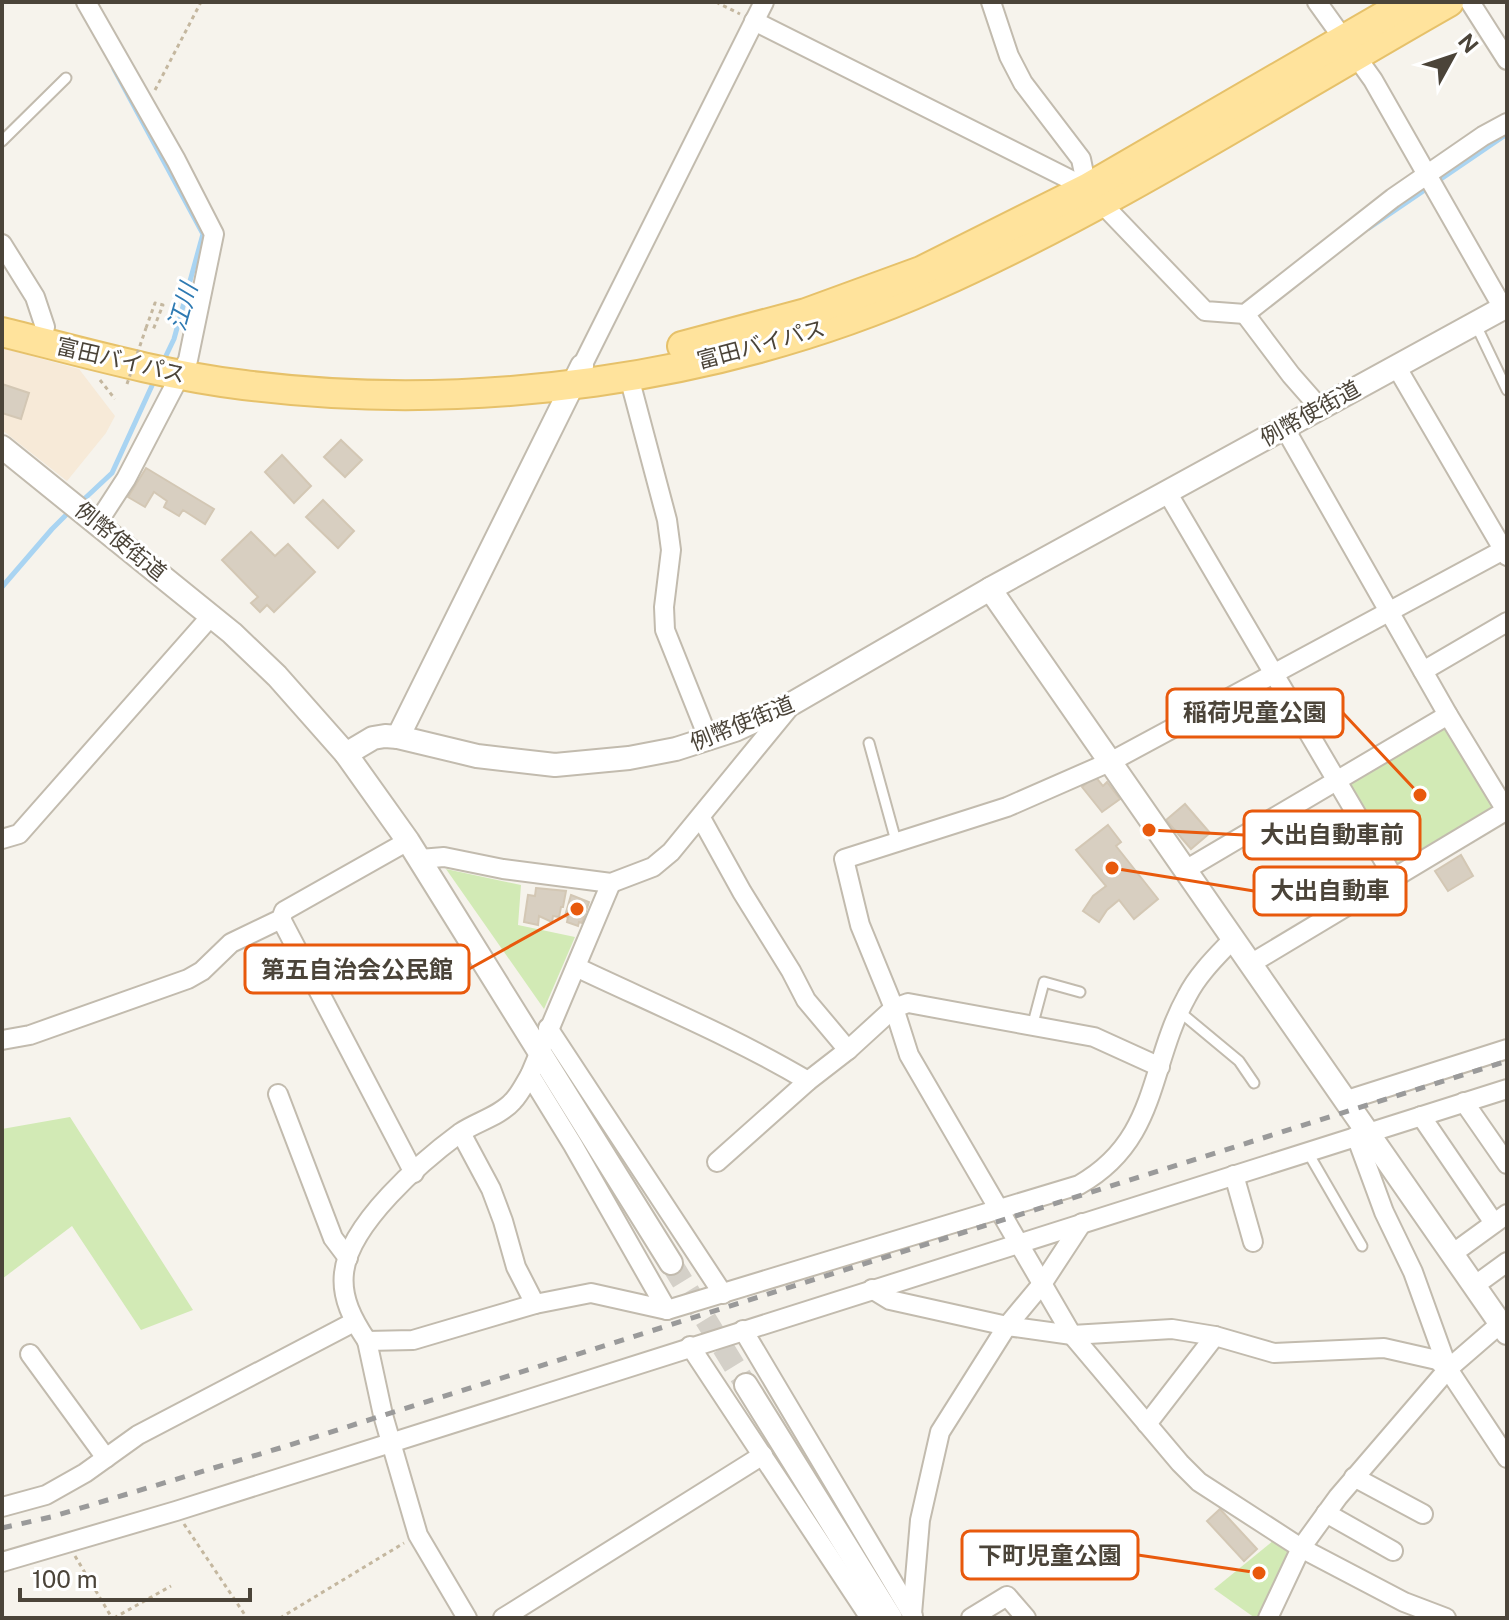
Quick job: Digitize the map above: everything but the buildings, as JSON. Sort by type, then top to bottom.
[{"type":"main road","name":"富田バイパス","points":[[1349,48],[1408,2]]},
{"type":"main road","name":"富田バイパス","points":[[578,375],[629,377],[727,356],[813,331],[931,288],[1021,246],[1094,196],[1349,48],[1449,2]]},
{"type":"main road","name":"富田バイパス","points":[[2,316],[272,388],[385,394],[508,390],[578,375],[806,313],[921,271],[1094,196]]},
{"type":"main road","name":"富田バイパス","points":[[2,332],[161,359]]},
{"type":"street","points":[[86,2],[176,160],[214,234],[161,359],[126,479],[98,522]]},
{"type":"street","points":[[398,737],[764,2]]},
{"type":"street","points":[[991,2],[1009,56],[1023,83],[1081,159],[1094,196]]},
{"type":"street","points":[[1317,2],[1373,80],[1505,307]]},
{"type":"street","points":[[1470,2],[1507,60]]},
{"type":"street","points":[[754,21],[1094,196],[1205,311],[1245,314],[1381,207],[1483,136],[1507,123]]},
{"type":"street","points":[[2,244],[35,297],[45,327]]},
{"type":"street","name":"例幣使街道","points":[[2,447],[212,615],[277,676],[346,754],[373,738],[398,737],[477,756],[555,765],[629,758],[709,740],[793,703],[990,589],[1505,307]]},
{"type":"street","points":[[1245,314],[1320,408]]},
{"type":"street","points":[[1396,366],[1506,551],[1112,761],[1007,807],[844,859],[860,925],[894,1008],[909,1055],[1072,1335],[1199,1482],[1301,1548],[1404,1602],[1446,1618]]},
{"type":"street","points":[[629,377],[667,520],[671,550],[664,607],[665,630],[709,740]]},
{"type":"street","points":[[1252,963],[1507,811],[1448,715],[1284,427]]},
{"type":"street","points":[[1167,492],[1394,878]]},
{"type":"street","points":[[990,589],[1347,1100],[1363,1134],[1384,1212],[1413,1272],[1448,1369],[1507,1458]]},
{"type":"street","points":[[2,839],[19,834],[212,615]]},
{"type":"street","points":[[1423,671],[1507,622]]},
{"type":"street","points":[[2,1040],[30,1035],[188,979],[202,971],[231,943],[281,919],[284,911],[414,850],[503,869],[611,883],[653,867],[701,818],[793,703]]},
{"type":"street","points":[[1187,869],[1448,715]]},
{"type":"street","points":[[346,754],[414,850],[671,1263]]},
{"type":"street","points":[[701,818],[806,1000],[848,1050]]},
{"type":"street","points":[[467,1618],[418,1535],[390,1441],[367,1341],[354,1322],[344,1294],[344,1271],[351,1248],[378,1206],[461,1133],[512,1102],[530,1075],[611,883]]},
{"type":"street","points":[[281,919],[414,1173]]},
{"type":"street","points":[[367,1341],[413,1340],[535,1304],[591,1293],[667,1310],[1079,1185],[1119,1155],[1133,1133],[1187,996],[1201,974],[1234,938]]},
{"type":"street","points":[[576,967],[704,1029],[729,1037],[743,1048],[760,1053],[808,1081]]},
{"type":"street","points":[[717,1162],[894,1008],[908,1003],[1094,1037],[1160,1067]]},
{"type":"street","points":[[548,1028],[723,1294]]},
{"type":"street","points":[[1347,1100],[1507,1049]]},
{"type":"street","points":[[530,1075],[667,1310]]},
{"type":"street","points":[[2,1562],[176,1511],[1507,1089]]},
{"type":"street","points":[[278,1094],[333,1238],[348,1258]]},
{"type":"street","points":[[1464,1102],[1507,1164]]},
{"type":"street","points":[[1421,1116],[1501,1219],[1452,1254]]},
{"type":"street","points":[[461,1133],[491,1189],[516,1267],[535,1304]]},
{"type":"street","points":[[1268,1618],[1301,1548],[1354,1477],[1448,1369],[1504,1328],[1363,1134]]},
{"type":"street","points":[[1234,1175],[1253,1242]]},
{"type":"street","points":[[906,1617],[920,1520],[940,1432],[1007,1326],[1042,1284],[1082,1223]]},
{"type":"street","points":[[1474,1286],[1507,1262]]},
{"type":"street","points":[[872,1289],[890,1300],[1007,1326],[1072,1335],[1172,1329],[1215,1336],[1274,1353],[1384,1348],[1437,1360],[1448,1369]]},
{"type":"street","points":[[2,1507],[46,1495],[138,1435],[354,1322]]},
{"type":"street","points":[[743,1330],[906,1617]]},
{"type":"street","points":[[1147,1424],[1215,1336]]},
{"type":"street","points":[[690,1346],[870,1618]]},
{"type":"street","points":[[30,1354],[106,1458]]},
{"type":"street","points":[[746,1385],[906,1617]]},
{"type":"street","points":[[503,1618],[763,1455]]},
{"type":"street","points":[[1354,1477],[1423,1514]]},
{"type":"street","points":[[1326,1513],[1393,1551]]},
{"type":"street","points":[[971,1618],[1007,1596],[1026,1618]]},
{"type":"lane","points":[[2,141],[66,78]]},
{"type":"lane","points":[[1475,323],[1507,390]]},
{"type":"lane","points":[[869,743],[896,841]]},
{"type":"lane","points":[[1032,1027],[1044,982],[1080,992]]},
{"type":"lane","points":[[1180,1012],[1239,1061],[1254,1083]]},
{"type":"lane","points":[[1307,1151],[1362,1246]]},
{"type":"path","points":[[145,107],[201,2]]},
{"type":"path","points":[[716,2],[754,21]]},
{"type":"path","points":[[155,303],[163,305],[161,359],[155,303]]},
{"type":"path","points":[[111,379],[96,375],[115,399]]},
{"type":"path","points":[[176,1511],[247,1618]]},
{"type":"path","points":[[280,1618],[418,1535]]},
{"type":"path","points":[[66,1542],[113,1618],[171,1586]]},
{"type":"shaded area","points":[[2,348],[79,369],[115,416],[106,433],[67,481],[2,430]]},
{"type":"green space","points":[[1443,723],[1494,809],[1396,867],[1345,781]]},
{"type":"green space","points":[[446,869],[521,885],[518,925],[575,937],[544,1009]]},
{"type":"green space","points":[[70,1117],[193,1310],[141,1330],[72,1226],[2,1279],[2,1129]]},
{"type":"green space","points":[[1274,1540],[1293,1557],[1263,1618],[1255,1618],[1214,1589]]},
{"type":"waterway","name":"江川","points":[[114,69],[203,234],[174,339],[163,362]]},
{"type":"waterway","points":[[1369,228],[1507,134]]},
{"type":"waterway","name":"江川","points":[[81,502],[112,473],[155,379]]},
{"type":"waterway","name":"江川","points":[[2,587],[70,511]]},
{"type":"tunnel","points":[[671,1263],[746,1385]]},
{"type":"railway","points":[[2,1528],[51,1517],[280,1448],[1507,1061]]},
{"type":"place","name":"稲荷児童公園","points":[[1420,795]]},
{"type":"place","name":"大出自動車前","points":[[1149,830]]},
{"type":"place","name":"大出自動車","points":[[1112,868]]},
{"type":"place","name":"第五自治会公民館","points":[[577,909]]},
{"type":"place","name":"下町児童公園","points":[[1259,1573]]}]
